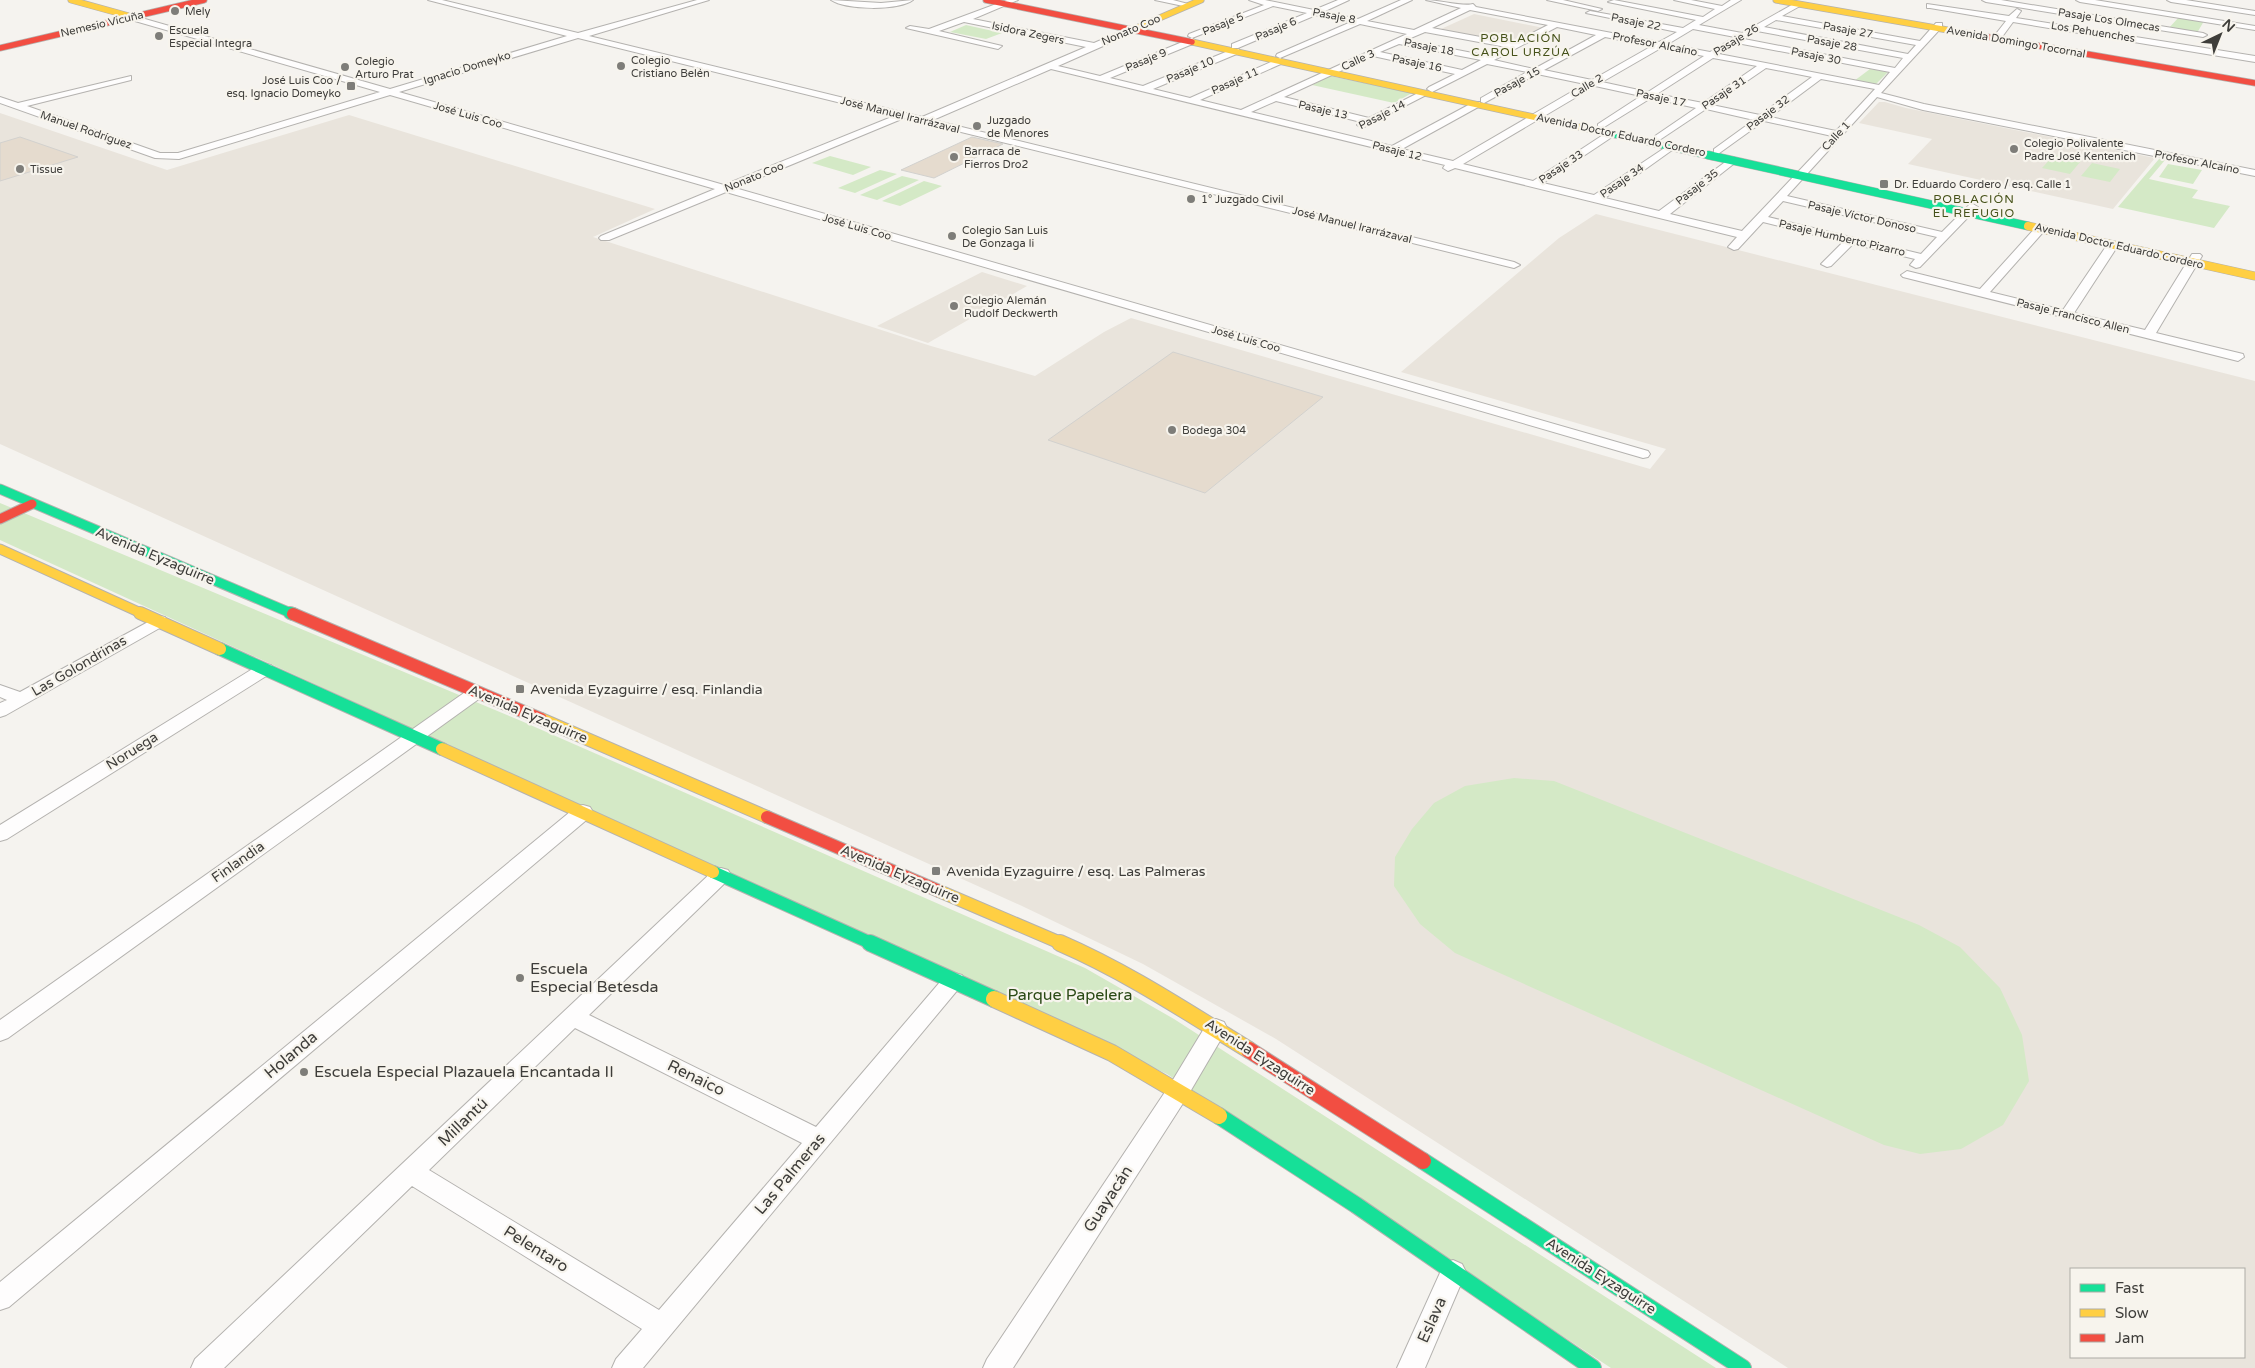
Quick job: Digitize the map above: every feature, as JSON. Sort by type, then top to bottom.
[{"type":"main road","name":"José Luis Coo","points":[[71,0],[131,17]]},
{"type":"main road","name":"Nemesio Vicuña","points":[[0,48],[204,0]]},
{"type":"main road","name":"Avenida Doctor Eduardo Cordero","points":[[986,0],[1009,1],[1138,27],[1480,102],[1732,160],[1802,172]]},
{"type":"main road","name":"Nonato Coo","points":[[1138,27],[1201,0]]},
{"type":"main road","name":"Avenida Domingo Tocornal","points":[[1780,0],[2255,83]]},
{"type":"main road","name":"Avenida Domingo Tocornal","points":[[1937,26],[2255,79]]},
{"type":"main road","name":"Avenida Doctor Eduardo Cordero","points":[[1538,115],[1601,126],[1718,151],[1802,172],[2194,259],[2255,276]]},
{"type":"main road","name":"Avenida Doctor Eduardo Cordero","points":[[1970,210],[2113,244],[2255,269]]},
{"type":"main road","name":"Avenida Eyzaguirre","points":[[0,489],[1088,955],[1144,985],[1216,1028],[1743,1368]]},
{"type":"main road","points":[[0,519],[32,504]]},
{"type":"main road","points":[[0,549],[1072,1033],[1179,1090],[1276,1152],[1593,1368]]},
{"type":"street","name":"José Manuel Irarrázaval","points":[[432,0],[1514,265]]},
{"type":"street","name":"Ignacio Domeyko","points":[[173,157],[578,36],[653,17],[705,0]]},
{"type":"street","points":[[835,0],[864,6],[880,6],[909,0]]},
{"type":"street","points":[[1159,0],[1188,5]]},
{"type":"street","name":"Pasaje 8","points":[[1253,0],[1359,21],[1514,46]]},
{"type":"street","name":"Pasaje 5","points":[[1192,39],[1282,0]]},
{"type":"street","name":"Pasaje 6","points":[[1235,48],[1345,0]]},
{"type":"street","name":"Pasaje 11","points":[[1190,101],[1359,21],[1408,0]]},
{"type":"street","name":"Profesor Alcaíno","points":[[1430,0],[1819,76],[1879,91],[1922,107],[2255,173]]},
{"type":"street","name":"Calle 3","points":[[1228,120],[1487,0]]},
{"type":"street","points":[[1543,4],[1552,0]]},
{"type":"street","name":"Pasaje 22","points":[[1552,0],[1682,30]]},
{"type":"street","points":[[1678,0],[1722,8]]},
{"type":"street","name":"Calle 2","points":[[1439,173],[1657,44],[1736,0]]},
{"type":"street","name":"Pasaje Los Olmecas","points":[[1986,0],[2024,3],[2202,35]]},
{"type":"street","points":[[2080,0],[2255,28]]},
{"type":"street","points":[[2171,0],[2221,4],[2255,13]]},
{"type":"street","points":[[930,32],[1009,1]]},
{"type":"street","points":[[1614,1],[1703,19]]},
{"type":"street","name":"Pasaje 14","points":[[1340,137],[1514,46],[1614,1]]},
{"type":"street","name":"Pasaje 26","points":[[1601,126],[1797,2]]},
{"type":"street","points":[[1999,35],[2024,3]]},
{"type":"street","name":"Los Pehuenches","points":[[1930,6],[2255,59]]},
{"type":"street","points":[[1516,17],[1534,8]]},
{"type":"street","name":"José Luis Coo","points":[[131,17],[1643,454]]},
{"type":"street","name":"Pasaje 27","points":[[1774,17],[1922,44]]},
{"type":"street","name":"Isidora Zegers","points":[[963,19],[1094,46]]},
{"type":"street","points":[[2197,50],[2208,20]]},
{"type":"street","name":"Pasaje 30","points":[[1690,26],[1897,71]]},
{"type":"street","name":"Calle 1","points":[[1734,247],[1937,26]]},
{"type":"street","name":"Nonato Coo","points":[[924,120],[1138,27]]},
{"type":"street","points":[[910,28],[1006,42]]},
{"type":"street","name":"Pasaje 28","points":[[1755,28],[1910,57]]},
{"type":"street","points":[[984,51],[1030,33]]},
{"type":"street","name":"Pasaje 15","points":[[1393,150],[1603,34]]},
{"type":"street","name":"Pasaje 9","points":[[1100,79],[1192,39]]},
{"type":"street","name":"Pasaje 18","points":[[1398,41],[1487,60]]},
{"type":"street","name":"Pasaje 10","points":[[1144,90],[1235,48]]},
{"type":"street","name":"Pasaje 16","points":[[1372,53],[1463,73]]},
{"type":"street","name":"Pasaje 17","points":[[1487,60],[1535,72],[1838,134]]},
{"type":"street","name":"Pasaje 31","points":[[1658,138],[1765,65]]},
{"type":"street","name":"Pasaje 12","points":[[1049,66],[1744,235]]},
{"type":"street","name":"Pasaje 32","points":[[1718,151],[1819,76]]},
{"type":"street","points":[[17,106],[128,78]]},
{"type":"street","name":"Pasaje 13","points":[[1275,98],[1371,121]]},
{"type":"street","name":"Manuel Rodríguez","points":[[0,100],[159,156],[173,157]]},
{"type":"street","name":"Nonato Coo","points":[[605,238],[904,116]]},
{"type":"street","name":"Pasaje 33","points":[[1535,184],[1612,133]]},
{"type":"street","name":"Pasaje 34","points":[[1596,199],[1672,146]]},
{"type":"street","name":"Pasaje 35","points":[[1661,215],[1732,160]]},
{"type":"street","name":"Pasaje Víctor Donoso","points":[[1780,197],[1945,236]]},
{"type":"street","points":[[1924,258],[1970,210]]},
{"type":"street","name":"Pasaje Humberto Pizarro","points":[[1760,218],[1924,258]]},
{"type":"street","points":[[1982,294],[2041,228]]},
{"type":"street","points":[[1827,264],[1851,240]]},
{"type":"street","points":[[2067,314],[2113,244]]},
{"type":"street","name":"Pasaje Francisco Allen","points":[[1924,258],[1904,278],[2067,314],[2238,357]]},
{"type":"street","points":[[2148,335],[2194,259]]},
{"type":"street","name":"Las Golondrinas","points":[[0,711],[159,621]]},
{"type":"street","name":"Noruega","points":[[0,834],[265,669]]},
{"type":"street","points":[[0,690],[21,699]]},
{"type":"street","name":"Finlandia","points":[[0,1032],[477,692]]},
{"type":"street","name":"Holanda","points":[[0,1298],[583,812]]},
{"type":"street","name":"Millantú","points":[[205,1368],[722,875]]},
{"type":"street","name":"Las Palmeras","points":[[626,1368],[954,981]]},
{"type":"street","name":"Renaico","points":[[573,1017],[820,1140]]},
{"type":"street","name":"Guayacán","points":[[997,1368],[1179,1090],[1216,1028]]},
{"type":"street","name":"Pelentaro","points":[[410,1172],[662,1326]]},
{"type":"street","name":"Eslava","points":[[1411,1368],[1453,1272]]},
{"type":"shaded area","points":[[1474,14],[1544,28],[1511,44],[1441,29]]},
{"type":"shaded area","name":"Colegio Polivalente Padre José Kentenich","points":[[1879,102],[2155,158],[2113,209],[1908,164],[1932,139],[1859,123]]},
{"type":"shaded area","points":[[0,113],[167,170],[349,115],[655,209],[593,237],[931,346],[1035,376],[1104,332],[1131,318],[1650,469],[1666,449],[1401,372],[1559,238],[1596,214],[2255,381],[2255,1368],[1788,1368],[1276,1039],[1143,964],[1022,906],[0,444]]},
{"type":"shaded area","name":"Colegio Alemán Rudolf Deckwerth","points":[[982,272],[1027,286],[928,343],[877,326]]},
{"type":"green space","points":[[2179,17],[2204,21],[2197,33],[2168,29]]},
{"type":"green space","points":[[966,25],[1002,33],[986,39],[950,32]]},
{"type":"green space","points":[[1870,69],[1888,72],[1875,85],[1854,81]]},
{"type":"green space","points":[[1330,76],[1412,93],[1394,103],[1312,85]]},
{"type":"green space","points":[[2054,155],[2081,161],[2070,174],[2042,168]]},
{"type":"green space","points":[[830,156],[871,167],[853,175],[812,163]]},
{"type":"green space","points":[[2159,159],[2165,160],[2149,179],[2198,190],[2192,198],[2230,206],[2214,228],[2118,207]]},
{"type":"green space","points":[[2092,163],[2120,169],[2110,182],[2081,176]]},
{"type":"green space","points":[[2168,164],[2202,170],[2193,184],[2159,177]]},
{"type":"green space","points":[[880,170],[897,174],[855,193],[838,188]]},
{"type":"green space","points":[[902,176],[919,180],[877,200],[860,195]]},
{"type":"green space","points":[[924,181],[942,186],[900,206],[882,201]]},
{"type":"green space","name":"Parque Papelera","points":[[0,503],[519,720],[1085,968],[1174,1019],[1716,1368],[1611,1368],[1167,1074],[0,540]]},
{"type":"green space","points":[[1514,778],[1554,781],[1919,925],[1960,947],[2000,988],[2022,1035],[2029,1081],[2003,1125],[1961,1149],[1920,1154],[1884,1145],[1455,953],[1420,924],[1394,886],[1395,857],[1412,829],[1434,803],[1465,786]]},
{"type":"building","name":"Tissue","points":[[20,137],[78,157],[0,181],[0,143]]},
{"type":"building","name":"Barraca de Fierros Dro2","points":[[972,137],[1003,144],[934,178],[901,170]]},
{"type":"building","name":"Bodega 304","points":[[1173,352],[1323,397],[1205,493],[1048,440]]},
{"type":"traffic: fast","points":[[1602,132],[2028,226]]},
{"type":"traffic: fast","points":[[0,489],[293,614]]},
{"type":"traffic: fast","points":[[220,649],[442,749]]},
{"type":"traffic: fast","points":[[713,872],[994,999]]},
{"type":"traffic: fast","points":[[1219,1116],[1356,1205],[1593,1368]]},
{"type":"traffic: fast","points":[[1423,1161],[1743,1368]]},
{"type":"traffic: slow","points":[[71,0],[129,16]]},
{"type":"traffic: slow","points":[[1134,29],[1201,0]]},
{"type":"traffic: slow","points":[[1776,0],[1982,36]]},
{"type":"traffic: slow","points":[[1192,42],[1602,132]]},
{"type":"traffic: slow","points":[[2028,226],[2255,276]]},
{"type":"traffic: slow","points":[[0,549],[220,649]]},
{"type":"traffic: slow","points":[[541,719],[767,817]]},
{"type":"traffic: slow","points":[[442,749],[713,872]]},
{"type":"traffic: slow","points":[[939,891],[1088,955],[1144,985],[1249,1050]]},
{"type":"traffic: slow","points":[[994,999],[1112,1053],[1219,1116]]},
{"type":"traffic: jam","points":[[0,48],[204,0]]},
{"type":"traffic: jam","points":[[986,0],[1192,42]]},
{"type":"traffic: jam","points":[[1982,36],[2255,83]]},
{"type":"traffic: jam","points":[[0,519],[32,504]]},
{"type":"traffic: jam","points":[[293,614],[541,719]]},
{"type":"traffic: jam","points":[[767,817],[939,891]]},
{"type":"traffic: jam","points":[[1249,1050],[1423,1161]]},
{"type":"place","name":"Mely","points":[[175,11]]},
{"type":"place","name":"Escuela Especial Integra","points":[[159,36]]},
{"type":"place","name":"Colegio Cristiano Belén","points":[[621,66]]},
{"type":"place","name":"Colegio Arturo Prat","points":[[345,67]]},
{"type":"place","name":"José Luis Coo / esq. Ignacio Domeyko","points":[[351,86]]},
{"type":"place","name":"Juzgado de Menores","points":[[977,126]]},
{"type":"place","name":"Colegio Polivalente Padre José Kentenich","points":[[2014,149]]},
{"type":"place","name":"Barraca de Fierros Dro2","points":[[954,157]]},
{"type":"place","name":"Tissue","points":[[20,169]]},
{"type":"place","name":"Dr. Eduardo Cordero / esq. Calle 1","points":[[1884,184]]},
{"type":"place","name":"1° Juzgado Civil","points":[[1191,199]]},
{"type":"place","name":"Colegio San Luis De Gonzaga Ii","points":[[952,236]]},
{"type":"place","name":"Colegio Alemán Rudolf Deckwerth","points":[[954,306]]},
{"type":"place","name":"Bodega 304","points":[[1172,430]]},
{"type":"place","name":"Avenida Eyzaguirre / esq. Finlandia","points":[[520,689]]},
{"type":"place","name":"Avenida Eyzaguirre / esq. Las Palmeras","points":[[936,871]]},
{"type":"place","name":"Escuela Especial Betesda","points":[[520,978]]},
{"type":"place","name":"Escuela Especial Plazauela Encantada II","points":[[304,1072]]},
{"type":"district","name":"POBLACIÓN CAROL URZÚA","points":[[1521,45]]},
{"type":"district","name":"POBLACIÓN EL REFUGIO","points":[[1974,206]]}]
